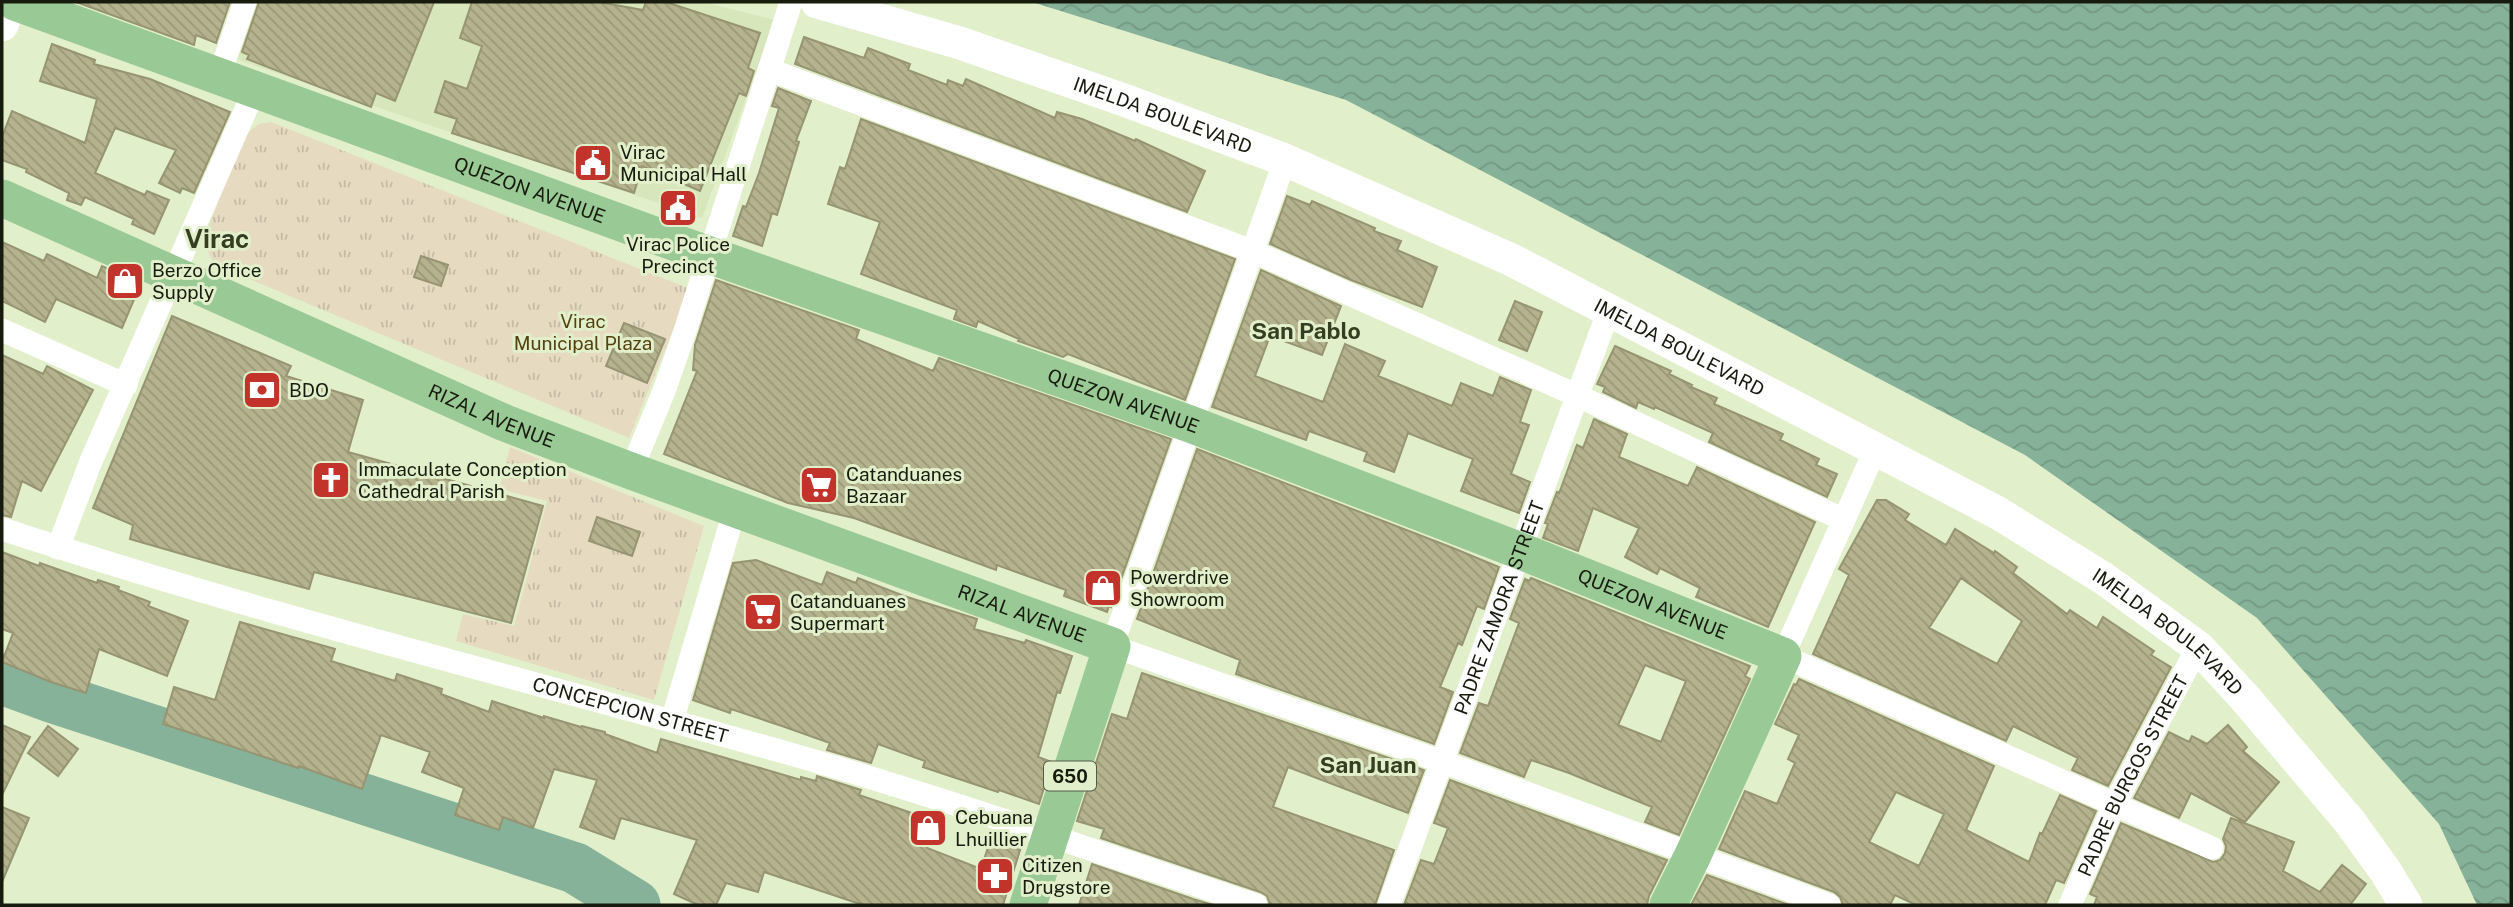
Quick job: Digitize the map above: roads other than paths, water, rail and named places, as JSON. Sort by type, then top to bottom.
[{"type":"main road","points":[[2,25],[13,2]]},
{"type":"main road","name":"QUEZON AVENUE","points":[[13,2],[709,255],[1190,424],[1518,550],[1783,656]]},
{"type":"main road","name":"IMELDA BOULEVARD","points":[[817,2],[960,43],[1285,160],[1512,260],[2010,520],[2103,578],[2198,647],[2350,822],[2406,905]]},
{"type":"main road","name":"RIZAL AVENUE","points":[[2,198],[459,404],[631,471],[1112,646]]},
{"type":"main road","name":"650","points":[[1028,905],[1112,646]]},
{"type":"main road","points":[[1668,905],[1783,656]]},
{"type":"street","points":[[219,76],[244,2]]},
{"type":"street","points":[[631,471],[664,391],[791,2]]},
{"type":"street","points":[[770,70],[1252,251],[1576,395],[1844,520]]},
{"type":"street","points":[[58,548],[91,461],[255,89]]},
{"type":"street","points":[[1285,160],[1112,646],[1443,762],[1829,905]]},
{"type":"street","name":"PADRE ZAMORA STREET","points":[[1389,905],[1518,550],[1609,310]]},
{"type":"street","points":[[2,330],[126,385]]},
{"type":"street","points":[[1783,656],[1876,448]]},
{"type":"street","points":[[672,721],[735,509]]},
{"type":"street","name":"CONCEPCION STREET","points":[[2,529],[316,624],[843,770],[1256,905]]},
{"type":"street","name":"PADRE BURGOS STREET","points":[[2070,905],[2114,805],[2198,647]]},
{"type":"street","name":"QUEZON AVENUE","points":[[1783,656],[2213,848]]},
{"type":"water","points":[[1032,2],[2511,2],[2511,905],[2477,905],[2439,824],[2257,618],[2025,455],[1346,100]]},
{"type":"waterway","points":[[2,679],[575,868],[635,905]]},
{"type":"place","name":"Virac Municipal Hall","points":[[593,163]]},
{"type":"place","name":"Virac Police Precinct","points":[[678,208]]},
{"type":"place","name":"Berzo Office Supply","points":[[125,281]]},
{"type":"place","name":"BDO","points":[[262,390]]},
{"type":"place","name":"Immaculate Conception Cathedral Parish","points":[[331,480]]},
{"type":"place","name":"Catanduanes Bazaar","points":[[819,485]]},
{"type":"place","name":"Powerdrive Showroom","points":[[1103,588]]},
{"type":"place","name":"Catanduanes Supermart","points":[[763,612]]},
{"type":"place","name":"Cebuana Lhuillier","points":[[928,828]]},
{"type":"place","name":"Citizen Drugstore","points":[[995,876]]},
{"type":"district","name":"Virac","points":[[217,238]]},
{"type":"district","name":"San Pablo","points":[[1306,330]]},
{"type":"district","name":"San Juan","points":[[1368,764]]},
{"type":"park label","name":"Virac Municipal Plaza","points":[[583,332]]}]
